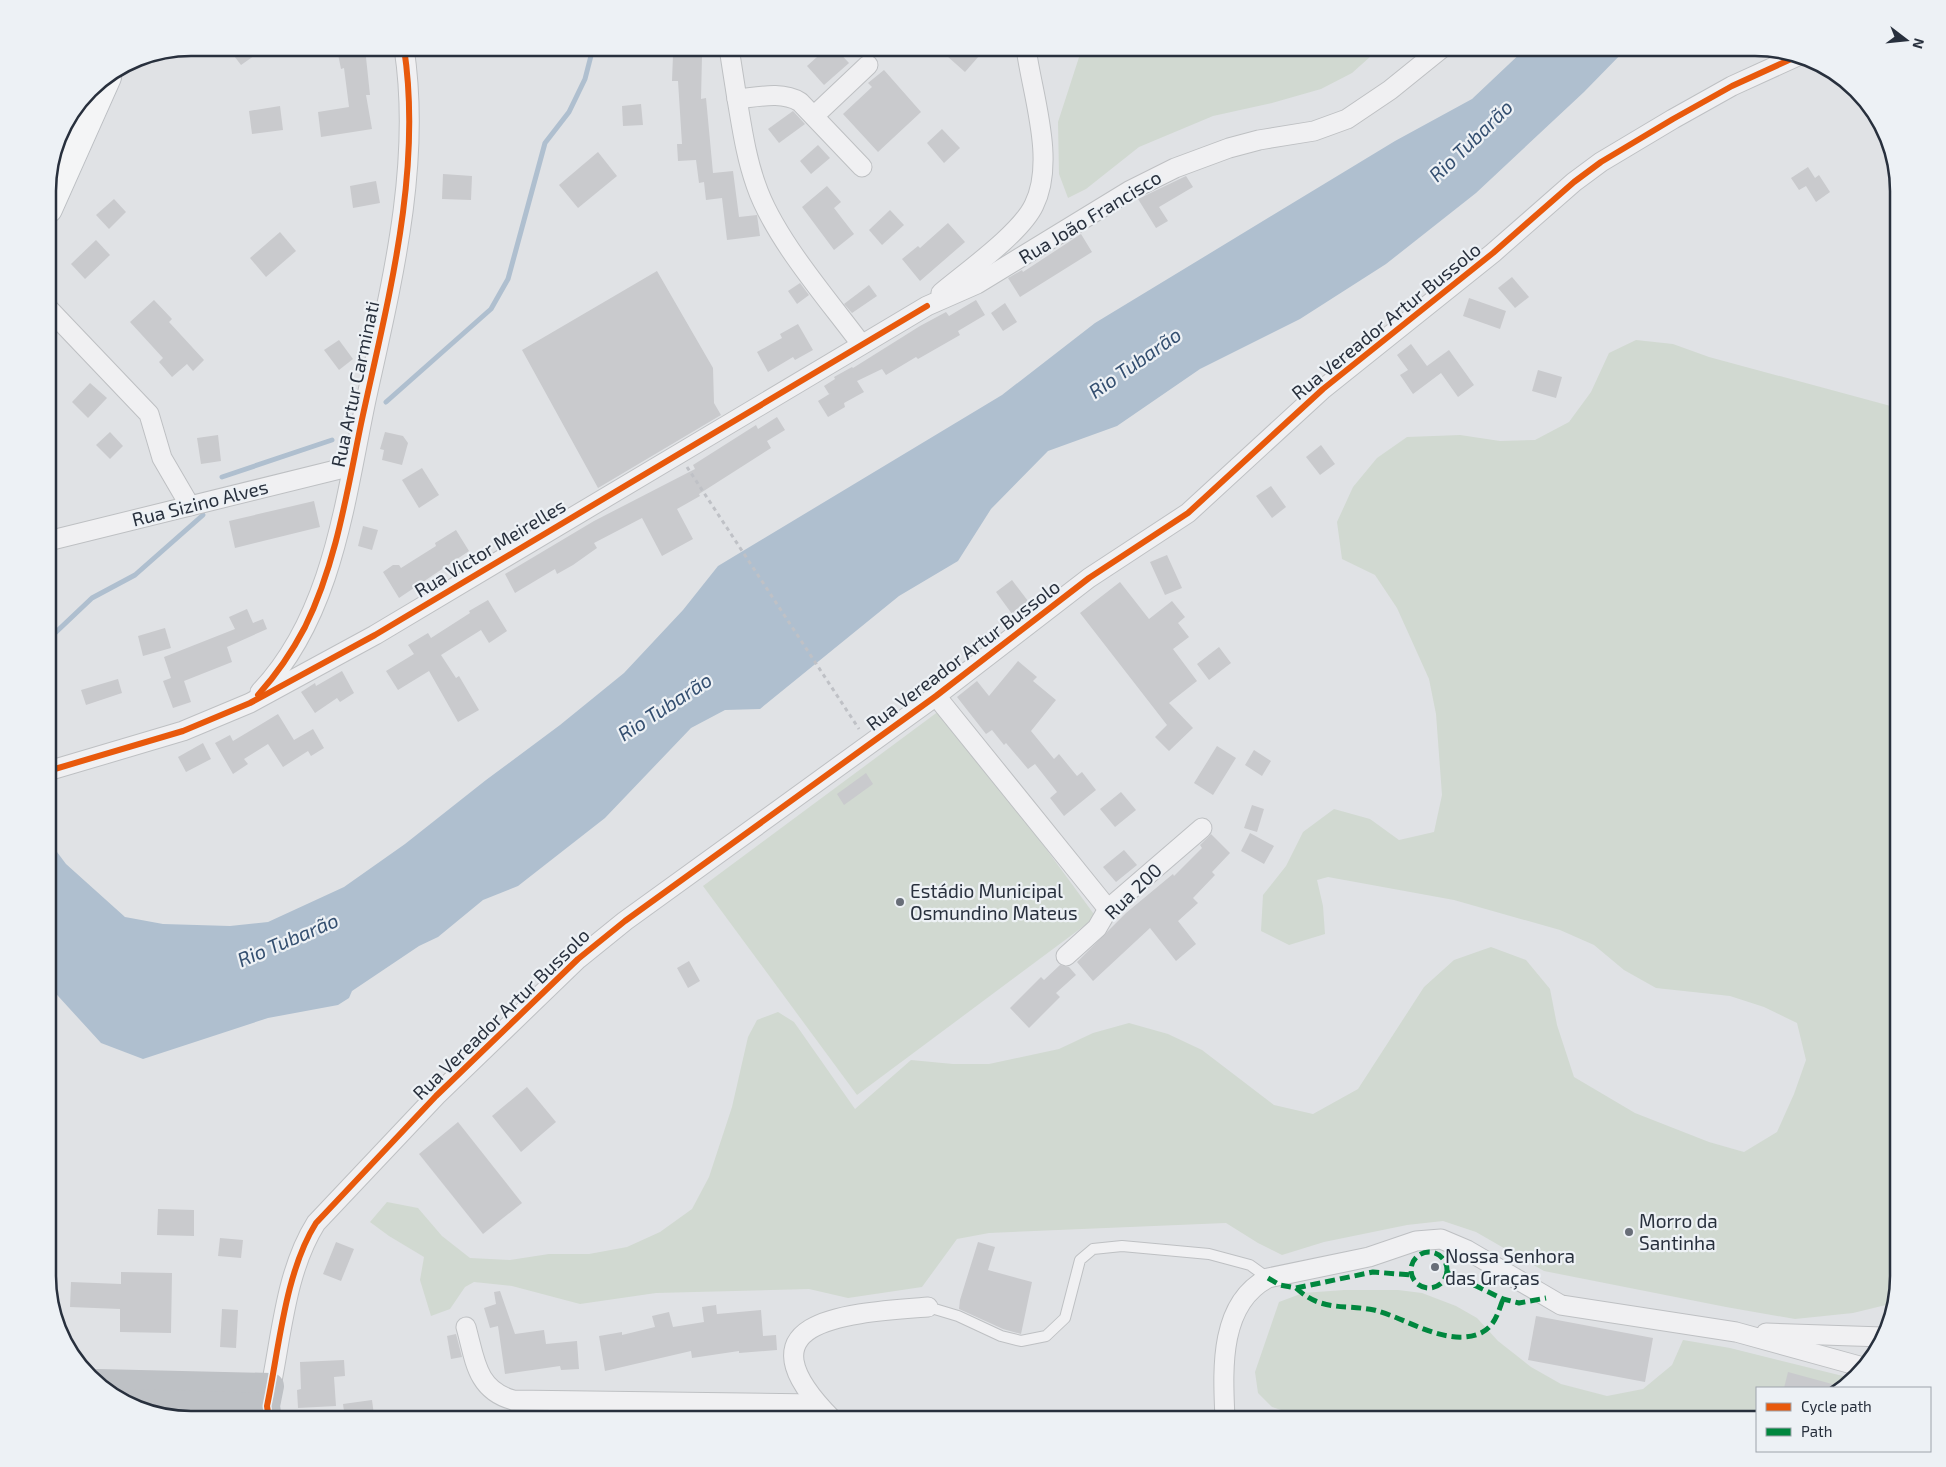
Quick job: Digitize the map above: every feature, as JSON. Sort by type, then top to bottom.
[{"type":"main road","points":[[57,189],[100,92]]},
{"type":"street","points":[[927,306],[1006,238],[1024,220],[1034,205],[1040,185],[1042,143],[1027,56]]},
{"type":"street","name":"Rua João Francisco","points":[[927,306],[977,284],[1129,191],[1175,168],[1236,146],[1314,131],[1347,120],[1390,90],[1432,56]]},
{"type":"street","name":"Rua Artur Carminati","points":[[250,703],[275,676],[305,626],[330,560],[390,288],[404,199],[408,99],[406,57]]},
{"type":"street","points":[[730,57],[750,165],[764,206],[786,242],[861,344]]},
{"type":"street","name":"Rua Vereador Artur Bussolo","points":[[269,1404],[299,1258],[307,1238],[329,1208],[436,1096],[578,959],[624,921],[936,696],[1089,578],[1188,513],[1323,389],[1493,253],[1574,182],[1608,158],[1673,119],[1732,86],[1788,61]]},
{"type":"street","points":[[814,116],[868,65]]},
{"type":"street","points":[[737,99],[782,95],[792,97],[800,102],[862,167]]},
{"type":"street","name":"Rua Victor Meirelles","points":[[57,768],[183,731],[250,703],[375,635],[927,306]]},
{"type":"street","points":[[57,317],[149,414],[162,458],[190,506]]},
{"type":"street","name":"Rua Sizino Alves","points":[[57,539],[352,466]]},
{"type":"street","points":[[936,696],[1108,909]]},
{"type":"street","name":"Rua 200","points":[[1066,956],[1097,928],[1108,909],[1202,828]]},
{"type":"street","points":[[1225,1411],[1225,1356],[1230,1326],[1251,1291],[1268,1278],[1369,1257],[1416,1241],[1441,1240],[1468,1250],[1561,1305],[1736,1332],[1875,1337]]},
{"type":"street","points":[[824,1411],[803,1386],[795,1369],[792,1355],[795,1344],[802,1334],[830,1320],[854,1314],[928,1307]]},
{"type":"street","points":[[466,1327],[477,1366],[488,1387],[494,1393],[513,1400],[817,1404]]},
{"type":"street","points":[[1736,1332],[1855,1366]]},
{"type":"street","points":[[110,1384],[269,1404]]},
{"type":"street","points":[[144,1402],[269,1404]]},
{"type":"lane","points":[[928,1307],[958,1316],[1007,1338],[1021,1341],[1046,1336],[1065,1318],[1080,1260],[1093,1249],[1122,1246],[1210,1254],[1250,1265],[1268,1278]]},
{"type":"path","points":[[678,453],[869,745]]},
{"type":"shaded area","points":[[1079,56],[1371,56],[1352,73],[1321,89],[1272,103],[1213,116],[1139,147],[1086,189],[1068,198],[1059,174],[1058,122]]},
{"type":"shaded area","points":[[1636,340],[1673,344],[1709,357],[1890,406],[1890,1275],[1886,1305],[1853,1313],[1795,1319],[1726,1307],[1544,1271],[1476,1232],[1443,1221],[1407,1225],[1324,1242],[1282,1255],[1226,1223],[989,1233],[957,1239],[922,1287],[848,1298],[809,1289],[656,1293],[580,1304],[512,1286],[474,1282],[465,1287],[450,1309],[431,1316],[420,1280],[424,1257],[370,1222],[387,1202],[418,1208],[442,1236],[470,1258],[510,1260],[549,1254],[589,1254],[627,1247],[660,1232],[692,1209],[709,1177],[732,1107],[748,1037],[757,1020],[778,1012],[794,1022],[855,1109],[911,1060],[953,1064],[989,1064],[1059,1049],[1093,1033],[1129,1023],[1168,1034],[1202,1050],[1274,1105],[1313,1114],[1358,1089],[1424,987],[1454,960],[1491,947],[1526,960],[1550,989],[1557,1025],[1574,1077],[1635,1113],[1709,1142],[1744,1152],[1777,1132],[1794,1094],[1806,1060],[1797,1023],[1764,1007],[1730,996],[1656,988],[1624,970],[1594,945],[1560,930],[1454,900],[1328,877],[1317,880],[1323,906],[1325,934],[1289,945],[1261,931],[1263,895],[1286,866],[1303,832],[1334,809],[1370,819],[1399,840],[1434,832],[1442,795],[1436,714],[1429,679],[1397,608],[1375,575],[1342,559],[1337,522],[1353,487],[1377,458],[1407,437],[1460,435],[1500,441],[1535,440],[1569,422],[1591,392],[1609,353]]},
{"type":"shaded area","name":"Estádio Municipal Osmundino Mateus","points":[[943,708],[1096,917],[857,1095],[703,886]]},
{"type":"shaded area","points":[[1344,1290],[1398,1290],[1422,1293],[1456,1306],[1477,1318],[1498,1341],[1531,1367],[1561,1384],[1607,1396],[1643,1389],[1672,1365],[1683,1340],[1730,1348],[1844,1376],[1831,1387],[1756,1387],[1756,1411],[1284,1411],[1272,1407],[1258,1393],[1255,1372],[1279,1302],[1303,1293]]},
{"type":"water","name":"Rio Tubarão","points":[[1517,56],[1619,56],[1584,92],[1476,193],[1386,264],[1300,319],[1200,369],[1117,426],[1048,451],[991,509],[958,561],[899,596],[760,709],[725,710],[691,728],[605,818],[518,886],[483,900],[438,937],[419,946],[352,991],[349,998],[338,1005],[268,1018],[143,1059],[101,1043],[57,995],[57,852],[66,864],[125,917],[163,924],[230,926],[268,922],[344,887],[405,844],[560,725],[624,673],[683,610],[718,566],[1002,395],[1095,323],[1395,141],[1472,99]]},
{"type":"building","points":[[979,56],[965,72],[948,57]]},
{"type":"building","points":[[235,57],[252,57],[241,65]]},
{"type":"building","points":[[339,57],[366,57],[370,95],[366,95],[372,129],[321,137],[318,112],[349,107],[344,68],[341,69]]},
{"type":"building","points":[[673,57],[702,57],[701,99],[706,98],[713,173],[733,171],[739,217],[757,215],[760,236],[727,240],[722,198],[706,200],[704,182],[699,183],[696,160],[678,161],[677,144],[682,144],[678,81],[672,81]]},
{"type":"building","points":[[817,57],[843,57],[849,63],[824,85],[807,66]]},
{"type":"building","points":[[884,70],[921,112],[878,152],[843,114],[872,87],[868,83]]},
{"type":"building","points":[[641,104],[643,125],[623,126],[622,106]]},
{"type":"building","points":[[280,106],[283,130],[252,134],[249,111]]},
{"type":"building","points":[[793,111],[805,124],[779,143],[768,129]]},
{"type":"building","points":[[942,129],[960,148],[944,163],[927,143]]},
{"type":"building","points":[[818,145],[830,158],[811,174],[800,161]]},
{"type":"building","points":[[598,152],[617,176],[578,208],[559,185]]},
{"type":"building","points":[[1808,167],[1815,178],[1819,175],[1830,192],[1816,202],[1806,186],[1799,190],[1791,178]]},
{"type":"building","points":[[443,174],[472,176],[471,200],[442,199]]},
{"type":"building","points":[[1186,176],[1193,187],[1159,207],[1168,221],[1156,228],[1138,199]]},
{"type":"building","points":[[376,181],[380,203],[353,208],[350,186]]},
{"type":"building","points":[[827,186],[841,202],[834,208],[854,234],[834,250],[802,207]]},
{"type":"building","points":[[114,199],[126,212],[109,229],[96,215]]},
{"type":"building","points":[[890,210],[904,225],[882,245],[869,230]]},
{"type":"building","points":[[948,223],[965,242],[920,281],[902,259],[918,246],[920,248]]},
{"type":"building","points":[[280,232],[296,251],[266,277],[250,258]]},
{"type":"building","points":[[1081,234],[1092,252],[1020,297],[1008,278],[1022,270],[1023,272]]},
{"type":"building","points":[[96,240],[110,255],[85,279],[71,264]]},
{"type":"building","points":[[657,271],[713,368],[714,403],[721,415],[598,488],[522,350]]},
{"type":"building","points":[[1512,277],[1529,297],[1515,308],[1498,288]]},
{"type":"building","points":[[800,283],[809,295],[797,304],[788,291]]},
{"type":"building","points":[[869,285],[877,296],[852,313],[844,304]]},
{"type":"building","points":[[1469,298],[1506,311],[1500,329],[1463,316]]},
{"type":"building","points":[[154,300],[172,319],[169,322],[204,360],[193,371],[187,364],[172,377],[159,362],[163,358],[130,322]]},
{"type":"building","points":[[976,300],[985,315],[958,331],[960,335],[918,359],[916,357],[886,375],[882,369],[857,381],[864,392],[844,403],[845,407],[828,417],[818,401],[831,393],[829,394],[824,386],[835,379],[834,377],[853,368],[920,326],[946,312],[949,316]]},
{"type":"building","points":[[1005,303],[1017,322],[1003,331],[991,313]]},
{"type":"building","points":[[798,324],[813,350],[795,360],[793,357],[768,372],[757,352],[782,338],[780,334]]},
{"type":"building","points":[[339,340],[353,359],[339,370],[324,350]]},
{"type":"building","points":[[1411,344],[1427,366],[1449,350],[1474,385],[1458,397],[1441,373],[1413,394],[1400,375],[1408,370],[1397,355]]},
{"type":"building","points":[[1538,370],[1562,377],[1556,398],[1532,391]]},
{"type":"building","points":[[90,383],[107,398],[88,418],[72,402]]},
{"type":"building","points":[[777,417],[785,430],[767,441],[771,448],[699,494],[700,496],[677,509],[693,539],[662,556],[642,518],[594,543],[597,548],[573,565],[557,574],[555,569],[515,593],[505,574],[594,521],[695,469],[693,465],[756,425],[758,429]]},
{"type":"building","points":[[110,432],[123,446],[110,459],[96,445]]},
{"type":"building","points":[[385,432],[403,436],[408,443],[402,465],[382,460],[384,450],[380,449]]},
{"type":"building","points":[[218,435],[221,461],[201,464],[197,438]]},
{"type":"building","points":[[1321,445],[1335,464],[1320,475],[1306,457]]},
{"type":"building","points":[[422,468],[439,495],[419,508],[402,480]]},
{"type":"building","points":[[1271,486],[1286,507],[1272,518],[1256,496]]},
{"type":"building","points":[[314,501],[320,527],[235,548],[229,521]]},
{"type":"building","points":[[363,526],[378,530],[372,550],[358,546]]},
{"type":"building","points":[[456,530],[469,551],[399,598],[383,572],[393,565],[399,565],[401,568],[436,546],[435,543]]},
{"type":"building","points":[[1167,555],[1182,588],[1165,595],[1150,562]]},
{"type":"building","points":[[1012,580],[1028,601],[1012,614],[996,592]]},
{"type":"building","points":[[1120,582],[1149,619],[1172,601],[1185,617],[1178,623],[1189,637],[1173,649],[1197,681],[1169,703],[1193,728],[1169,751],[1155,737],[1167,725],[1080,613]]},
{"type":"building","points":[[488,600],[507,631],[489,643],[481,630],[441,655],[456,678],[459,676],[479,710],[458,722],[429,671],[398,690],[386,671],[414,654],[408,645],[428,633],[431,638]]},
{"type":"building","points":[[247,609],[253,623],[263,619],[267,629],[227,647],[232,662],[184,681],[191,702],[173,708],[163,681],[171,678],[164,657],[235,629],[229,617]]},
{"type":"building","points":[[165,628],[171,648],[143,656],[138,636]]},
{"type":"building","points":[[1219,647],[1231,663],[1209,680],[1197,664]]},
{"type":"building","points":[[1018,661],[1037,677],[1033,681],[1056,700],[1031,731],[1054,759],[1059,754],[1077,776],[1082,772],[1096,790],[1064,816],[1050,798],[1057,792],[1035,764],[1028,769],[992,730],[986,734],[957,697],[977,681],[989,696]]},
{"type":"building","points":[[342,671],[354,693],[340,702],[337,698],[315,713],[301,692],[315,683],[316,686]]},
{"type":"building","points":[[118,679],[122,693],[86,705],[81,690]]},
{"type":"building","points":[[278,714],[294,740],[313,729],[324,748],[311,756],[308,751],[283,767],[268,744],[244,759],[248,764],[233,774],[215,743],[230,735],[233,741]]},
{"type":"building","points":[[203,743],[211,759],[186,772],[178,757]]},
{"type":"building","points":[[1217,746],[1236,758],[1213,795],[1194,783]]},
{"type":"building","points":[[1254,750],[1271,761],[1262,776],[1245,765]]},
{"type":"building","points":[[866,773],[873,784],[844,805],[837,794]]},
{"type":"building","points":[[1121,792],[1136,810],[1115,827],[1100,809]]},
{"type":"building","points":[[1252,805],[1264,809],[1257,832],[1244,828]]},
{"type":"building","points":[[1250,833],[1274,846],[1264,864],[1241,851]]},
{"type":"building","points":[[1211,834],[1230,853],[1212,872],[1215,875],[1193,898],[1198,903],[1178,921],[1196,944],[1176,961],[1150,928],[1093,981],[1077,962],[1126,913],[1173,874],[1174,876],[1202,848],[1200,845]]},
{"type":"building","points":[[1124,850],[1137,865],[1116,882],[1103,867]]},
{"type":"building","points":[[689,961],[700,981],[688,988],[677,968]]},
{"type":"building","points":[[1060,965],[1069,967],[1076,975],[1056,993],[1060,997],[1029,1028],[1010,1008],[1041,977],[1044,980]]},
{"type":"building","points":[[527,1087],[556,1122],[521,1152],[492,1116]]},
{"type":"building","points":[[458,1122],[522,1203],[483,1234],[419,1154]]},
{"type":"building","points":[[158,1209],[194,1210],[194,1236],[157,1235]]},
{"type":"building","points":[[220,1238],[243,1240],[241,1258],[218,1256]]},
{"type":"building","points":[[336,1242],[354,1249],[341,1281],[323,1274]]},
{"type":"building","points":[[978,1242],[995,1247],[988,1270],[1032,1282],[1021,1334],[1003,1329],[959,1309]]},
{"type":"building","points":[[121,1272],[172,1273],[171,1333],[120,1332],[120,1309],[70,1307],[71,1282],[121,1284]]},
{"type":"building","points":[[500,1291],[515,1334],[544,1330],[546,1344],[577,1341],[579,1369],[561,1370],[560,1366],[505,1374],[498,1326],[490,1328],[484,1308],[496,1304],[494,1292]]},
{"type":"building","points":[[716,1305],[717,1314],[761,1310],[763,1336],[776,1335],[777,1350],[739,1353],[739,1351],[692,1358],[691,1351],[605,1371],[599,1336],[622,1332],[622,1335],[655,1327],[652,1316],[669,1312],[673,1327],[704,1322],[702,1307]]},
{"type":"building","points":[[222,1309],[238,1310],[236,1348],[220,1347]]},
{"type":"building","points":[[1536,1316],[1653,1338],[1645,1382],[1528,1360]]},
{"type":"building","points":[[456,1334],[462,1357],[451,1359],[447,1336]]},
{"type":"building","points":[[344,1360],[345,1376],[334,1377],[336,1406],[298,1408],[297,1390],[301,1389],[300,1362]]},
{"type":"building","points":[[1788,1372],[1832,1384],[1831,1387],[1784,1387]]},
{"type":"building","points":[[372,1400],[373,1411],[344,1411],[343,1404]]},
{"type":"waterway","points":[[386,402],[491,309],[508,279],[545,143],[569,112],[585,79],[591,57]]},
{"type":"waterway","points":[[222,477],[332,440]]},
{"type":"waterway","points":[[57,631],[92,598],[135,575],[203,515]]},
{"type":"marked path","points":[[1429,1252],[1436,1253],[1442,1257],[1446,1263],[1447,1270],[1446,1277],[1442,1283],[1436,1287],[1429,1288],[1422,1287],[1416,1283],[1412,1277],[1411,1270],[1412,1263],[1416,1257],[1422,1253],[1429,1252]]},
{"type":"marked path","points":[[1268,1278],[1280,1285],[1296,1288],[1373,1272],[1411,1275]]},
{"type":"marked path","points":[[1447,1272],[1503,1299],[1519,1303],[1546,1298]]},
{"type":"marked path","points":[[1296,1288],[1306,1296],[1324,1304],[1374,1310],[1427,1330],[1454,1337],[1468,1337],[1481,1333],[1490,1327],[1503,1299]]},
{"type":"cycle path","points":[[258,695],[284,663],[305,627],[316,603],[333,553],[345,502],[391,285],[406,190],[409,95],[405,57]]},
{"type":"cycle path","points":[[268,1411],[267,1406],[290,1287],[305,1243],[316,1223],[436,1096],[578,959],[625,921],[936,696],[1089,578],[1188,513],[1323,389],[1493,253],[1574,182],[1601,162],[1673,119],[1732,86],[1788,61]]},
{"type":"cycle path","points":[[57,768],[183,731],[250,703],[375,635],[927,306]]},
{"type":"place","name":"Estádio Municipal Osmundino Mateus","points":[[900,902]]},
{"type":"place","name":"Morro da Santinha","points":[[1629,1232]]},
{"type":"place","name":"Nossa Senhora das Graças","points":[[1435,1267]]}]
